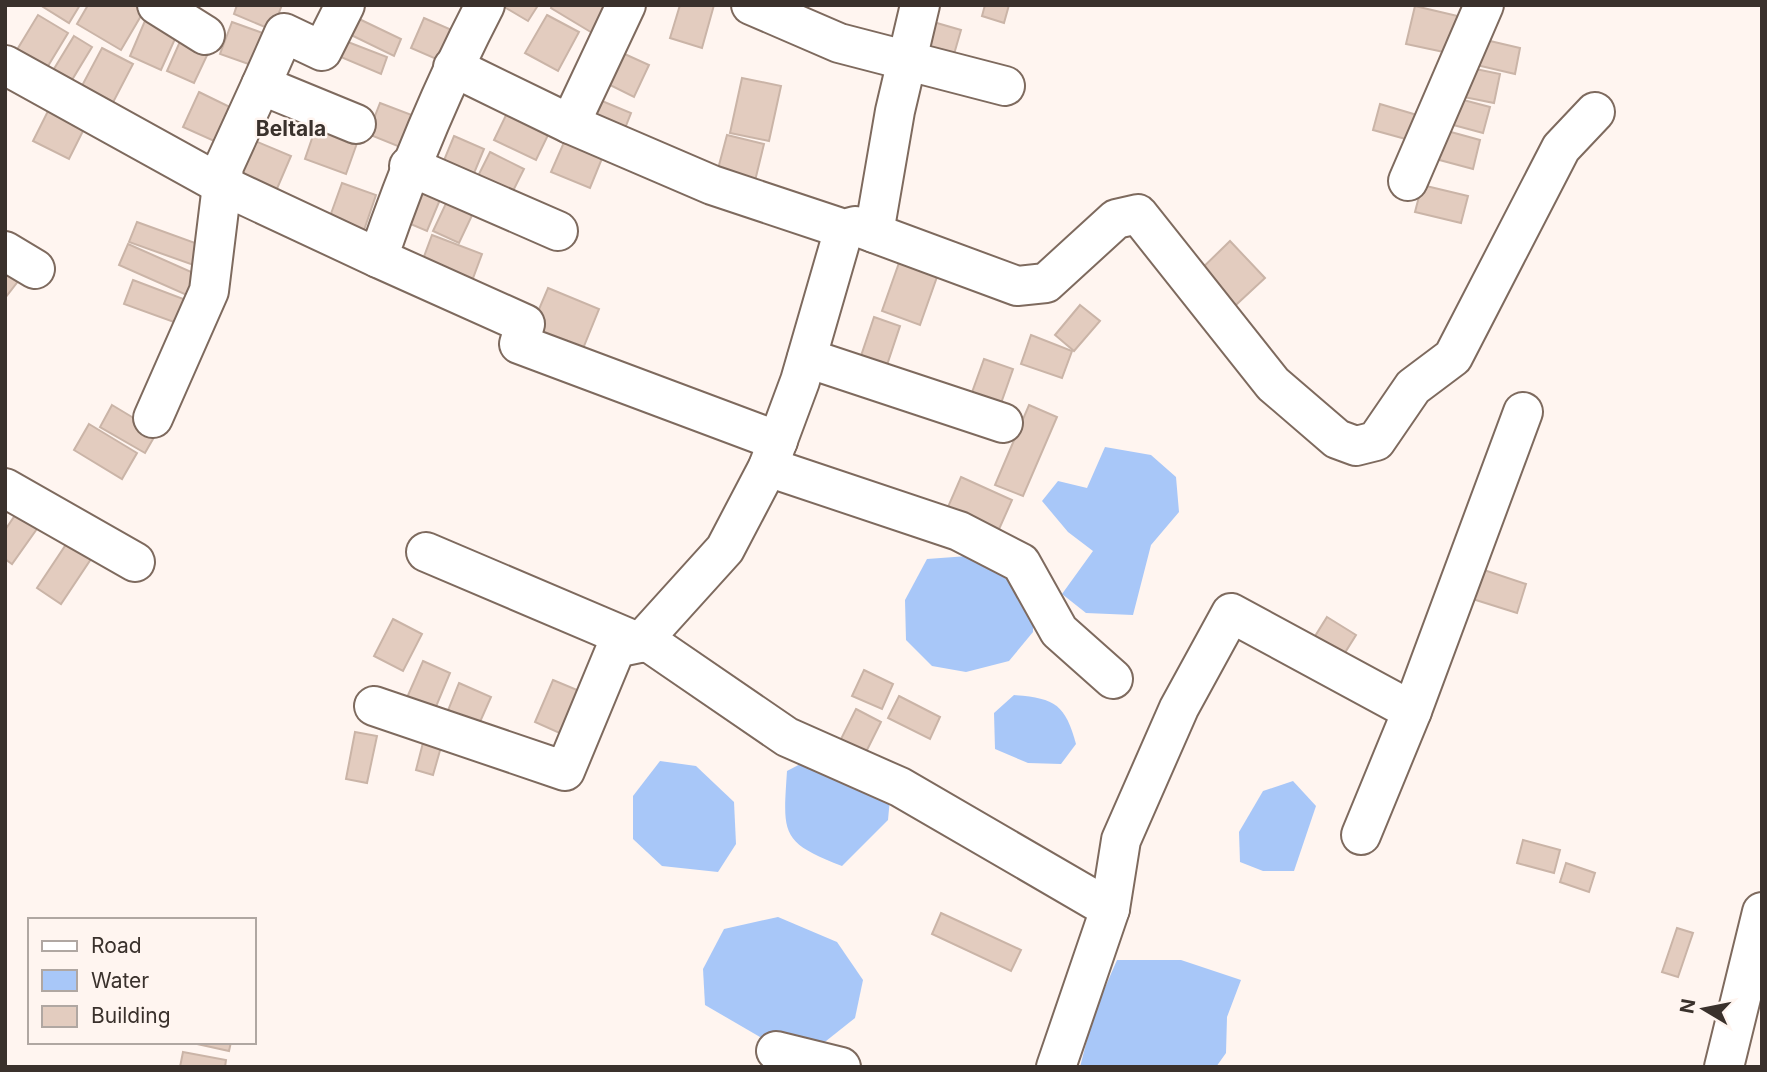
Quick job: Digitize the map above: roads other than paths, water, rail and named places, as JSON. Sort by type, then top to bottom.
[{"type":"street","points":[[157,5],[205,35]]},
{"type":"street","points":[[153,418],[209,291],[224,166],[284,33],[322,51],[345,5]]},
{"type":"street","points":[[378,258],[409,166],[453,67],[485,5]]},
{"type":"street","points":[[570,124],[626,5]]},
{"type":"street","points":[[751,5],[839,43],[907,58],[1006,86]]},
{"type":"street","points":[[374,706],[565,771],[616,648],[642,641],[725,549],[773,454],[807,358],[859,231],[920,5]]},
{"type":"street","points":[[1408,181],[1484,5]]},
{"type":"street","points":[[5,65],[222,185],[525,324],[519,344],[959,531],[1021,562],[1059,631],[1113,679]]},
{"type":"street","points":[[453,67],[570,124],[712,184],[1017,286],[1046,283],[1116,219],[1138,214],[1273,384],[1337,439],[1356,446],[1376,441],[1413,387],[1453,357],[1561,148],[1595,112]]},
{"type":"street","points":[[261,85],[356,124]]},
{"type":"street","points":[[409,166],[558,231]]},
{"type":"street","points":[[807,358],[1003,424]]},
{"type":"street","points":[[1361,835],[1412,710],[1523,412]]},
{"type":"street","points":[[5,488],[135,562]]},
{"type":"street","points":[[426,552],[642,641],[787,737],[900,787],[1110,909]]},
{"type":"street","points":[[1056,1067],[1110,909],[1121,840],[1179,708],[1231,613],[1412,710]]},
{"type":"street","points":[[1724,1067],[1762,912]]},
{"type":"street","points":[[776,1051],[841,1067]]},
{"type":"water","points":[[1105,447],[1151,455],[1176,477],[1179,512],[1151,545],[1133,615],[1086,613],[1062,594],[1093,551],[1068,532],[1042,501],[1058,481],[1087,488]]},
{"type":"water","points":[[968,556],[1008,574],[1033,610],[1033,632],[1009,661],[966,672],[932,666],[906,640],[905,600],[927,559]]},
{"type":"water","points":[[1014,695],[1049,701],[1062,712],[1076,744],[1061,764],[1028,763],[995,749],[994,713]]},
{"type":"water","points":[[810,759],[890,798],[888,820],[842,866],[822,858],[796,842],[786,822],[787,771]]},
{"type":"water","points":[[660,761],[696,766],[734,802],[736,844],[718,872],[662,866],[633,839],[633,796]]},
{"type":"water","points":[[1293,781],[1316,806],[1294,871],[1263,871],[1240,862],[1239,832],[1263,791]]},
{"type":"water","points":[[778,917],[837,942],[863,980],[855,1018],[821,1045],[760,1037],[705,1005],[703,969],[724,929]]},
{"type":"water","points":[[1117,960],[1181,960],[1241,980],[1227,1017],[1226,1053],[1216,1067],[1080,1067],[1094,1013]]},
{"type":"district","name":"Beltala","points":[[291,128]]}]
